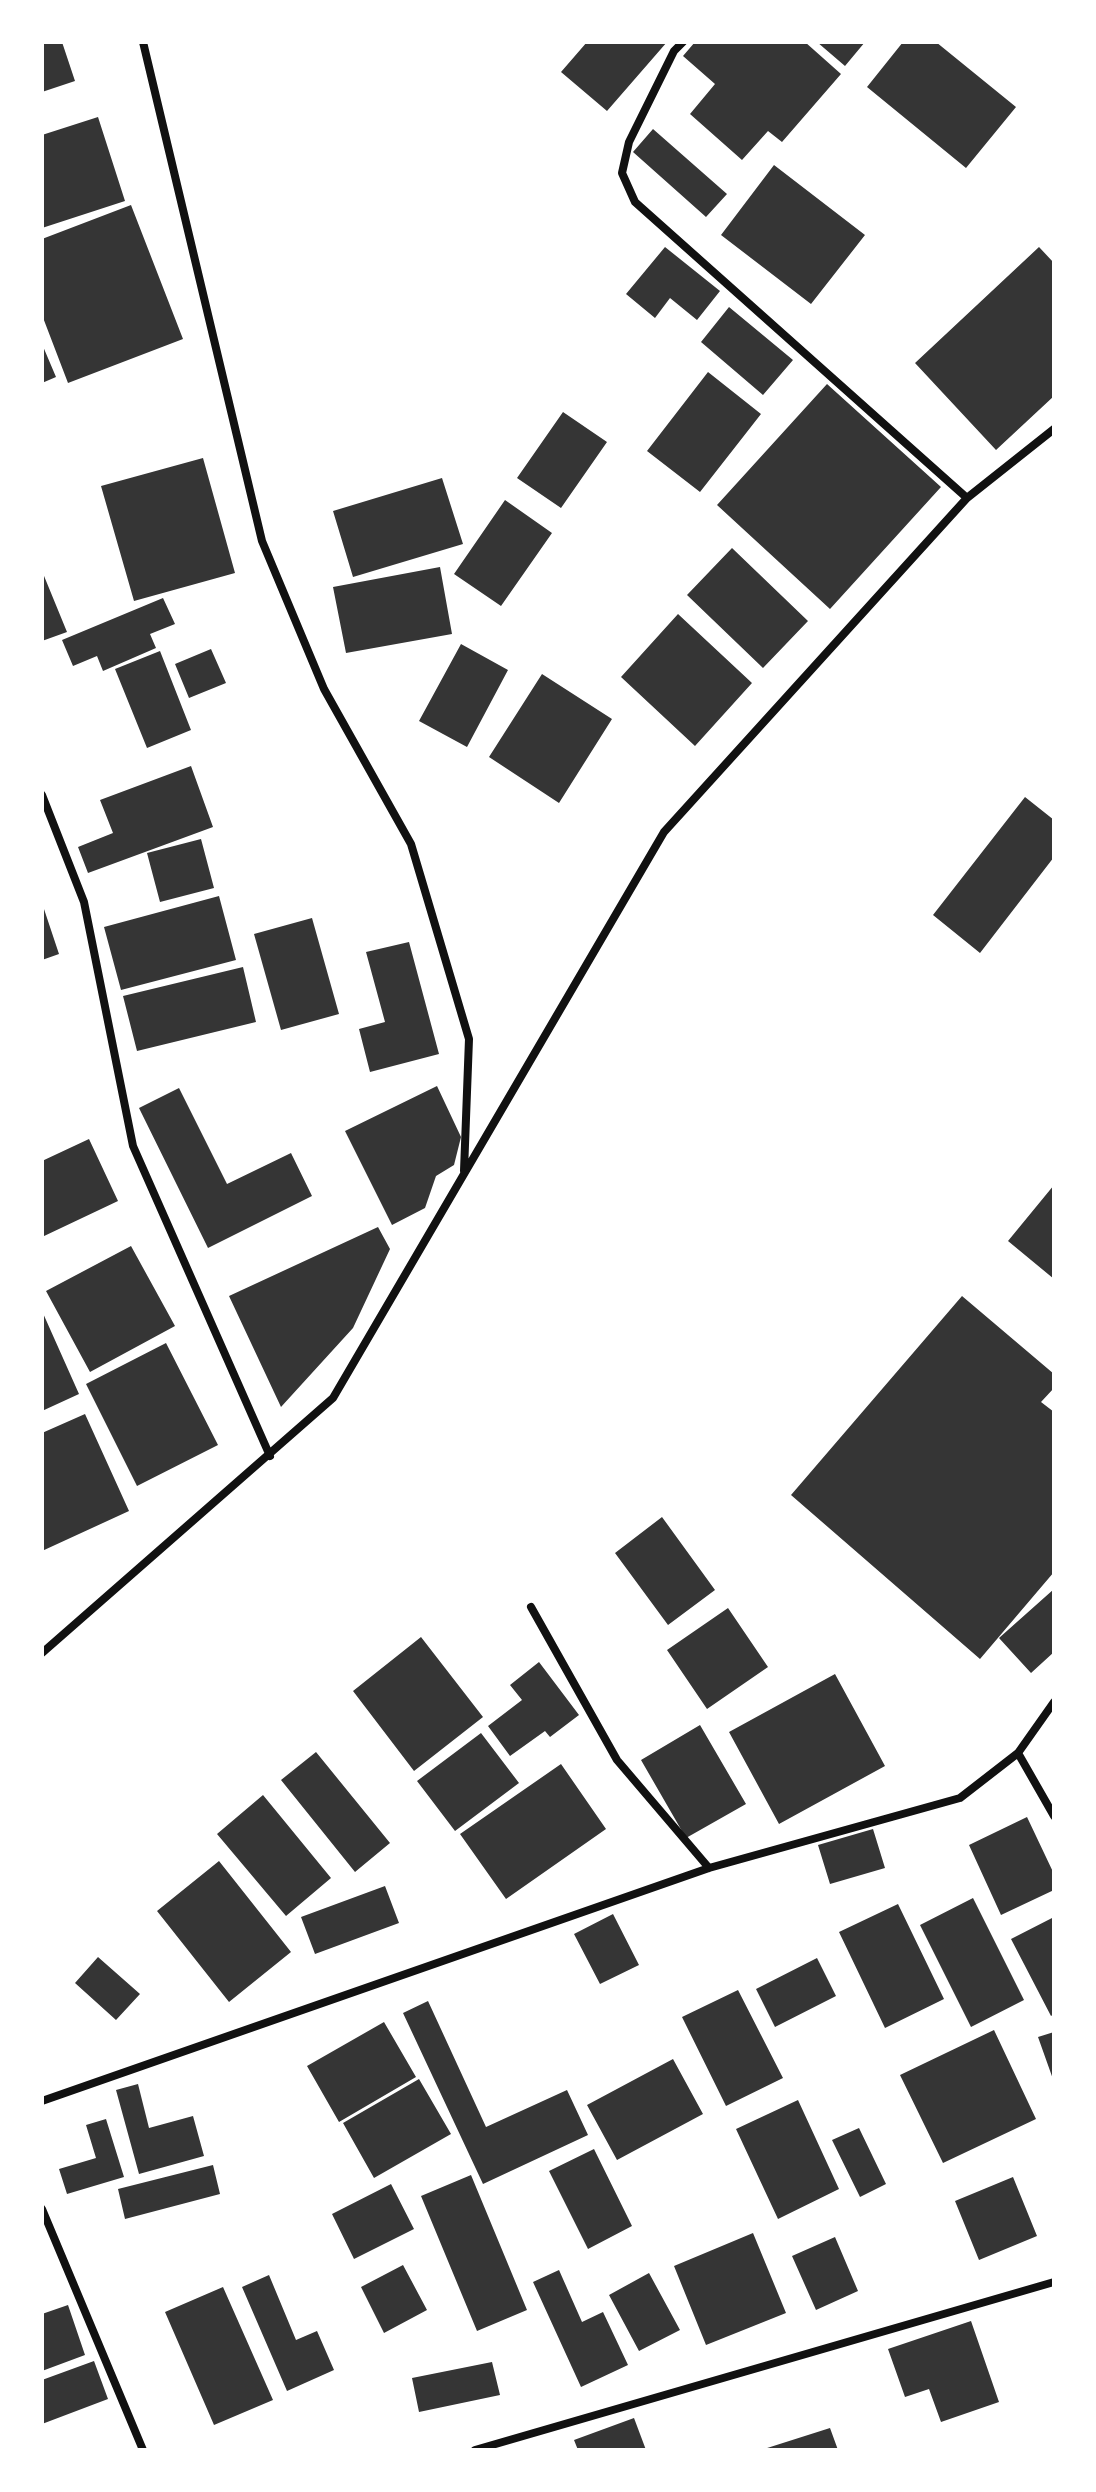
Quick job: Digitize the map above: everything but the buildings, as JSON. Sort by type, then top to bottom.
[{"type":"street","points":[[143,42],[262,541],[324,689],[411,844],[469,1039],[464,1172]]},
{"type":"street","points":[[683,42],[674,51],[629,142],[622,173],[635,202],[967,498]]},
{"type":"street","points":[[42,1653],[333,1398],[664,832],[967,498],[1054,429]]},
{"type":"street","points":[[42,795],[84,902],[133,1146],[270,1456]]},
{"type":"street","points":[[531,1607],[617,1760],[709,1868]]},
{"type":"street","points":[[42,2101],[709,1868],[960,1798],[1018,1753],[1054,1702]]},
{"type":"street","points":[[1018,1753],[1054,1816]]},
{"type":"street","points":[[42,2209],[143,2450]]},
{"type":"street","points":[[475,2450],[1054,2282]]}]
